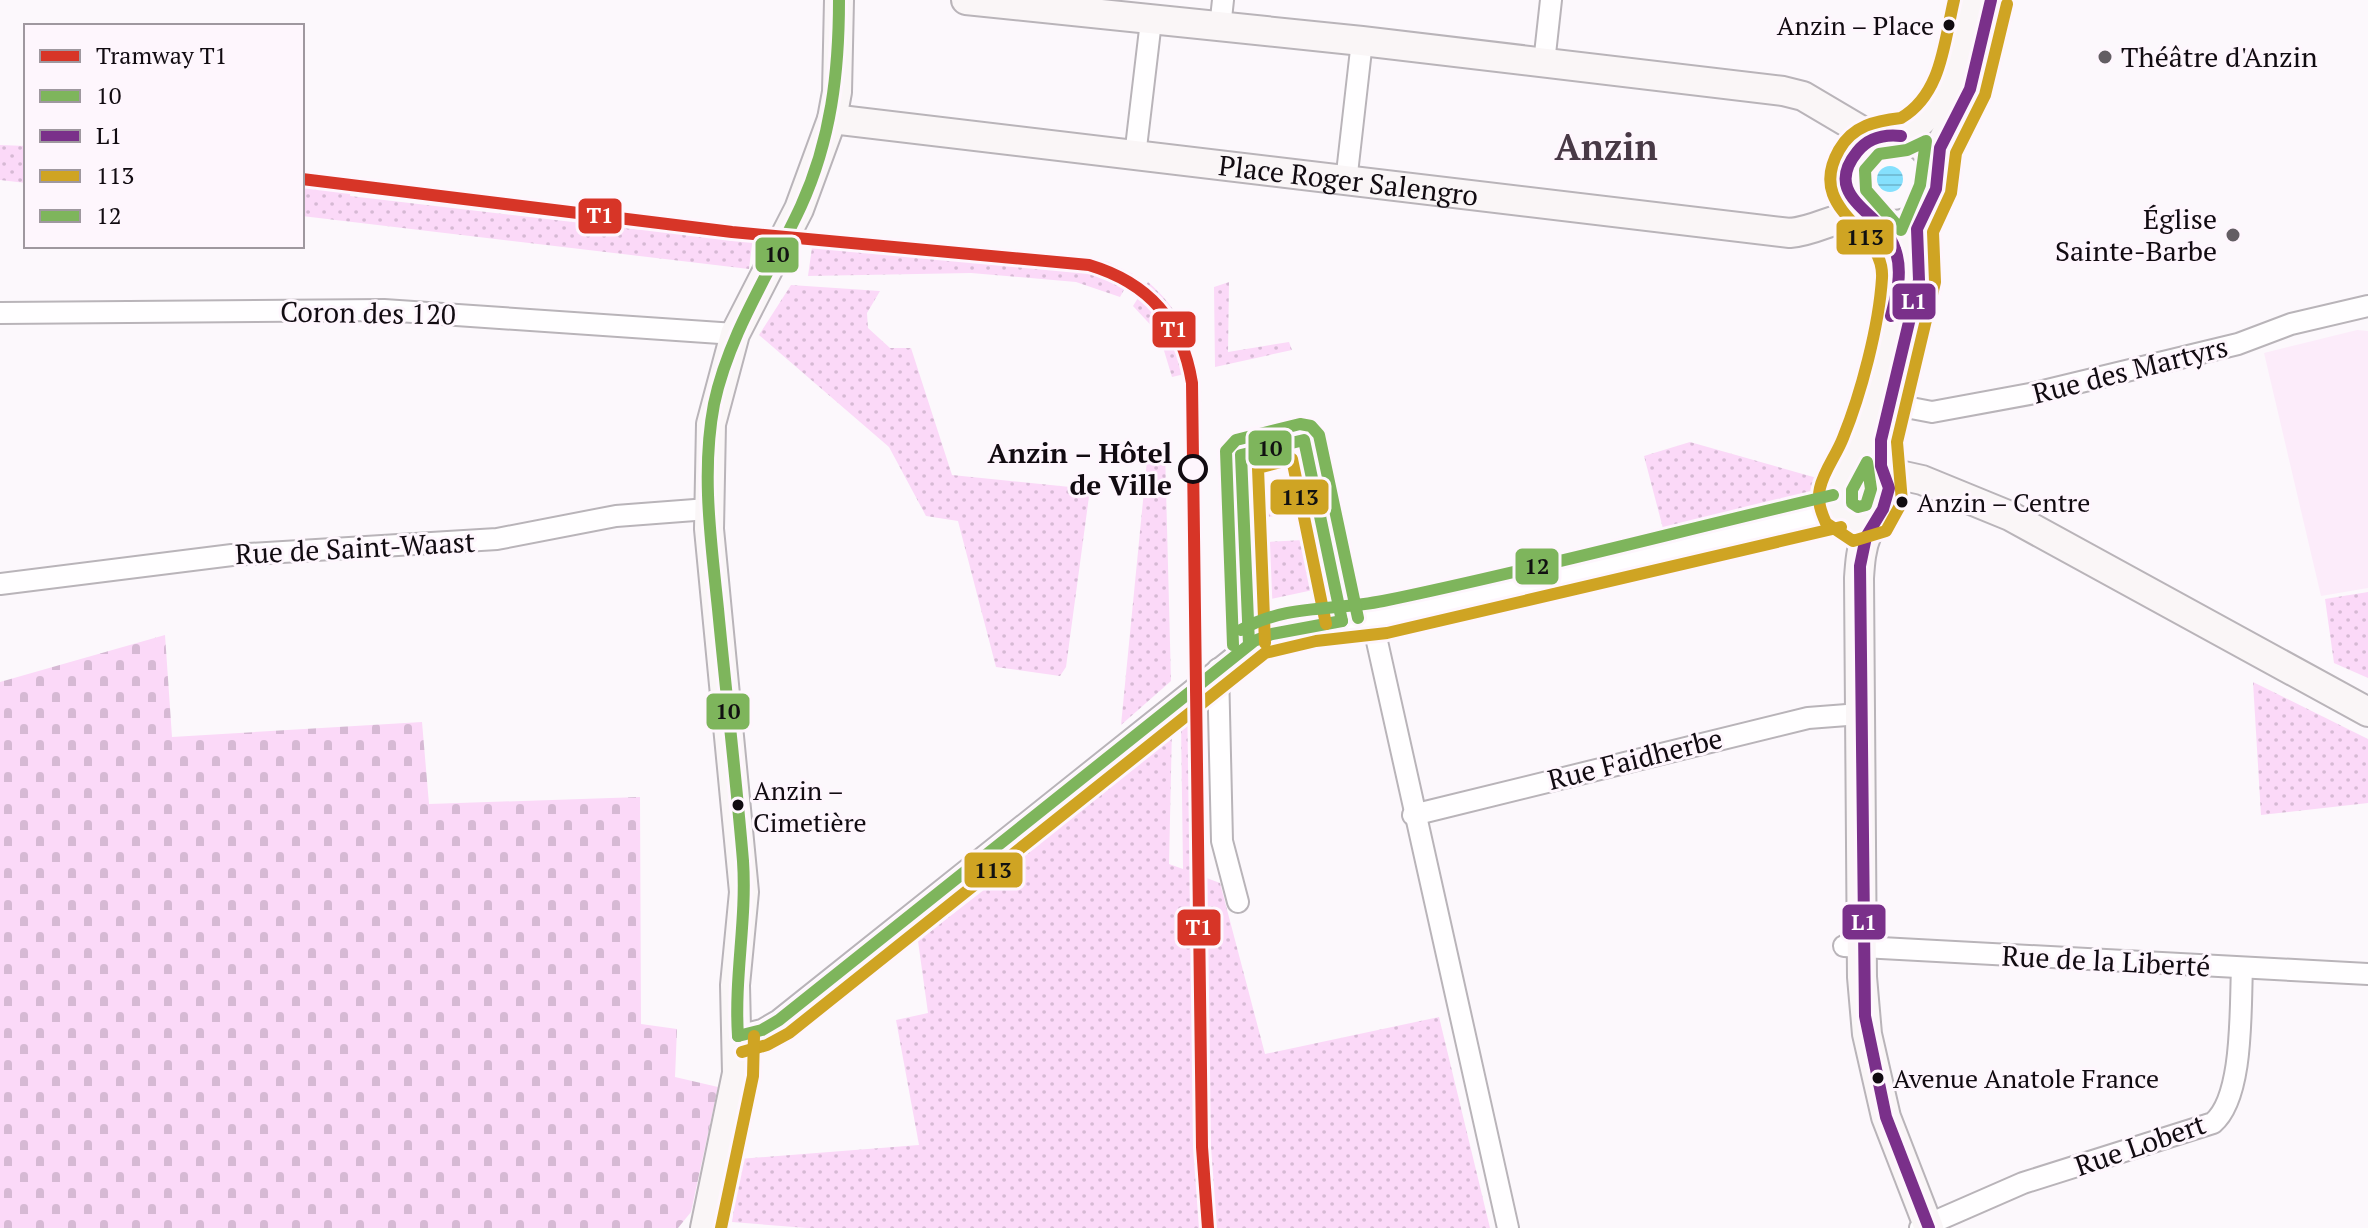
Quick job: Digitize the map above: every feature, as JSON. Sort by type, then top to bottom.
[{"type":"street","points":[[705,1228],[737,1073],[735,985],[743,921],[744,876],[708,509],[714,408],[740,323],[799,209],[832,119],[837,92],[839,0]]},
{"type":"street","points":[[966,0],[1151,21],[1221,14],[1362,41],[1793,93],[1887,137],[1923,148],[1936,170]]},
{"type":"street","points":[[1544,63],[1551,0]]},
{"type":"street","points":[[1921,1227],[1873,1067],[1853,946],[1851,715],[1839,514],[1834,498],[1840,477],[1853,462],[1900,272],[1893,243],[1850,196],[1847,173],[1856,152],[1927,117],[1945,94],[1970,0]]},
{"type":"street","points":[[1851,715],[1860,566],[1889,484],[1883,469],[1881,440],[1919,280],[1917,229],[1936,189],[1936,170],[1943,140],[1970,89],[1991,0]]},
{"type":"street","points":[[1135,156],[1151,21]]},
{"type":"street","points":[[1346,182],[1362,41]]},
{"type":"street","name":"Place Roger Salengro","points":[[832,119],[1790,233],[1811,230],[1839,216],[1870,218]]},
{"type":"street","points":[[1870,218],[1902,223],[1924,211]]},
{"type":"street","name":"Rue des Martyrs","points":[[1890,404],[1932,412],[2035,393],[2238,344],[2291,324],[2368,306]]},
{"type":"street","name":"Coron des 120","points":[[0,313],[384,310],[740,323]]},
{"type":"street","points":[[1853,462],[1866,459],[1883,469],[1922,480],[2010,516],[2368,712]]},
{"type":"street","points":[[738,1036],[762,1030],[779,1020],[1218,669],[1264,636],[1313,625],[1372,619],[1839,514],[1856,525],[1920,496],[1960,496]]},
{"type":"street","name":"Rue de Saint-Waast","points":[[0,584],[232,555],[497,539],[616,516],[708,509]]},
{"type":"street","points":[[1372,619],[1413,815],[1508,1228]]},
{"type":"street","points":[[1218,669],[1222,841],[1238,902]]},
{"type":"street","name":"Rue Faidherbe","points":[[1413,815],[1764,728],[1808,718],[1851,715]]},
{"type":"street","name":"Rue de la Liberté","points":[[1853,946],[2368,974]]},
{"type":"street","name":"Rue Lobert","points":[[1921,1227],[2023,1183],[2213,1123],[2223,1113],[2231,1088],[2242,969]]},
{"type":"shaded area","points":[[2357,330],[2368,331],[2368,588],[2321,596],[2264,353]]},
{"type":"green space","points":[[0,145],[24,146],[24,183],[0,180]]},
{"type":"green space","points":[[304,175],[754,228],[749,269],[304,216]],"holes":[[[351,189],[643,223],[642,230],[350,196]]]},
{"type":"green space","points":[[814,233],[1077,255],[1108,262],[1133,274],[1120,297],[1076,282],[971,273],[808,276]]},
{"type":"green space","points":[[1148,282],[1167,301],[1181,322],[1197,371],[1172,377],[1159,334],[1133,306]]},
{"type":"green space","points":[[1229,282],[1228,352],[1289,342],[1292,350],[1215,367],[1214,287]]},
{"type":"green space","points":[[791,285],[880,291],[867,313],[868,328],[890,348],[911,348],[952,475],[1090,489],[1066,667],[1060,676],[996,667],[958,521],[926,516],[889,447],[759,335]]},
{"type":"green space","points":[[1690,442],[1824,480],[1820,502],[1665,536],[1644,456]]},
{"type":"green space","points":[[1148,450],[1165,450],[1171,681],[1121,725]]},
{"type":"green space","points":[[1294,486],[1300,515],[1261,517],[1261,490]]},
{"type":"green space","points":[[1304,540],[1313,590],[1271,599],[1267,542]]},
{"type":"green space","points":[[2368,592],[2368,678],[2334,663],[2325,599]]},
{"type":"green space","points":[[165,635],[172,737],[422,722],[429,804],[640,797],[641,1024],[677,1029],[675,1077],[718,1087],[691,1212],[678,1228],[0,1228],[0,682]]},
{"type":"green space","points":[[2253,682],[2368,739],[2368,803],[2261,815]]},
{"type":"green space","points":[[1202,706],[1204,877],[1220,883],[1265,1054],[1439,1017],[1490,1228],[807,1228],[732,1222],[739,1159],[919,1145],[896,1020],[928,1013],[918,941],[1016,865],[1017,849],[1172,728],[1169,864],[1183,869],[1181,722]]},
{"type":"water","points":[[1890,166],[1899,170],[1903,179],[1899,188],[1890,192],[1881,188],[1877,179],[1881,170]]},
{"type":"tram line","name":"T1","points":[[304,179],[732,232],[1089,265],[1129,282],[1159,308],[1180,341],[1192,383],[1202,1147],[1208,1228]]},
{"type":"transit line","name":"10","points":[[738,1036],[743,861],[710,532],[710,430],[721,378],[740,327],[801,206],[820,156],[835,79],[839,0]]},
{"type":"transit line","name":"113","points":[[1954,0],[1939,66],[1925,95],[1915,108],[1901,118],[1874,123],[1851,135],[1839,150],[1831,171],[1831,189],[1838,204],[1872,245],[1880,260],[1882,278],[1873,338],[1862,381],[1843,438],[1824,475],[1819,493],[1826,523],[1853,541],[1886,531],[1902,502],[1897,442],[1935,282],[1933,232],[1951,193],[1956,153],[1985,95],[2007,4]]},
{"type":"transit line","name":"L1","points":[[1929,1228],[1886,1117],[1865,1016],[1860,566],[1866,537],[1883,509],[1889,488],[1881,466],[1881,440],[1919,280],[1917,229],[1936,189],[1940,148],[1970,89],[1991,0]]},
{"type":"transit line","name":"L1","points":[[1891,316],[1899,274],[1895,249],[1888,236],[1850,193],[1846,181],[1848,168],[1866,143],[1882,136],[1901,136]]},
{"type":"transit line","name":"12","points":[[1926,141],[1920,185],[1901,230],[1866,190],[1865,170],[1879,154],[1907,150],[1926,141]]},
{"type":"transit line","name":"12","points":[[1233,645],[1226,451],[1236,440],[1300,424],[1311,426],[1319,435],[1358,618]]},
{"type":"transit line","name":"10","points":[[1249,644],[1241,455],[1304,440],[1342,621]]},
{"type":"transit line","name":"113","points":[[1265,643],[1258,468],[1292,459],[1326,624]]},
{"type":"transit line","name":"12","points":[[1867,462],[1871,489],[1866,505],[1858,507],[1852,503],[1852,490],[1867,462]]},
{"type":"transit line","name":"12","points":[[1241,630],[1275,616],[1383,601],[1440,589],[1833,495]]},
{"type":"transit line","name":"113","points":[[742,1052],[767,1045],[789,1033],[1265,653],[1316,641],[1387,633],[1841,527]]},
{"type":"transit line","name":"10","points":[[738,1036],[762,1030],[779,1020],[1254,641],[1272,634],[1342,621]]},
{"type":"transit line","name":"113","points":[[721,1228],[753,1076],[754,1036]]},
{"type":"place","name":"Anzin – Place","points":[[1949,25]]},
{"type":"place","name":"Théâtre d'Anzin","points":[[2105,57]]},
{"type":"place","name":"Église Sainte-Barbe","points":[[2233,235]]},
{"type":"place","name":"Anzin – Hôtel de Ville","points":[[1193,469]]},
{"type":"place","name":"Anzin – Centre","points":[[1902,502]]},
{"type":"place","name":"Anzin – Cimetière","points":[[738,805]]},
{"type":"place","name":"Avenue Anatole France","points":[[1878,1078]]},
{"type":"district","name":"Anzin","points":[[1606,147]]}]
